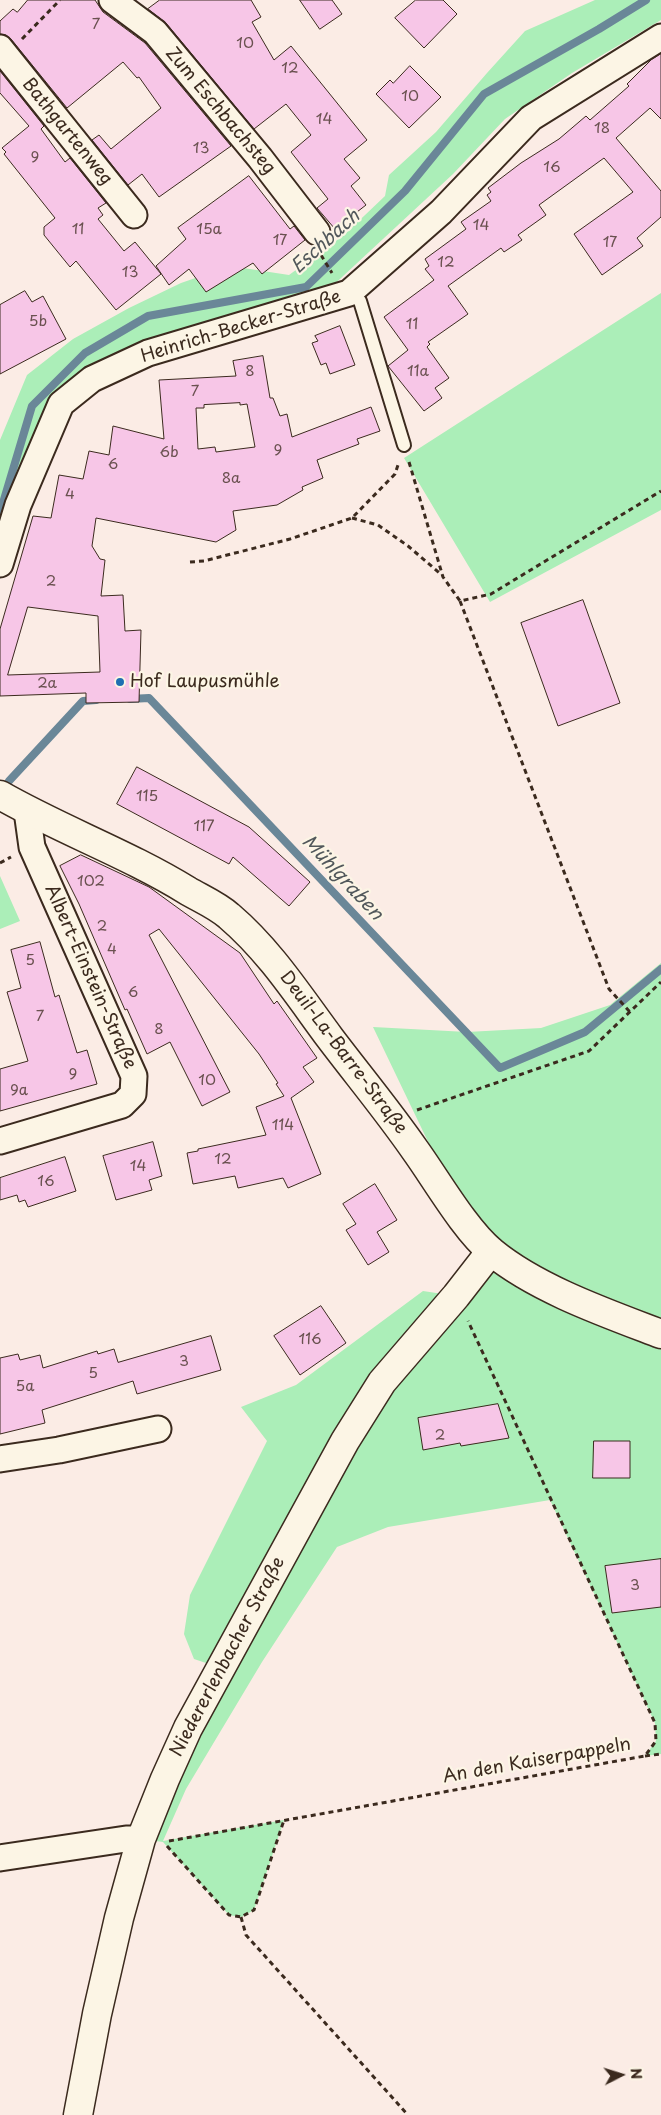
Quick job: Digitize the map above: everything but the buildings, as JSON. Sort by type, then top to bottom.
[{"type":"street","name":"Zum Eschbachsteg","points":[[112,0],[155,32],[260,158],[316,232]]},
{"type":"street","name":"Heinrich-Becker-Straße","points":[[0,564],[18,505],[61,404],[92,379],[148,353],[349,293],[441,212],[531,118],[661,37]]},
{"type":"street","name":"Bathgartenweg","points":[[3,52],[134,215]]},
{"type":"street","name":"Deuil-La-Barre-Straße","points":[[0,795],[27,811],[163,875],[228,914],[266,951],[331,1040],[394,1119],[468,1225],[490,1251],[521,1272],[559,1292],[603,1312],[661,1334]]},
{"type":"street","name":"Albert-Einstein-Straße","points":[[0,1141],[122,1105],[133,1094],[134,1076],[32,847],[27,811]]},
{"type":"street","name":"Niedererlenbacher Straße","points":[[78,2115],[97,2014],[119,1918],[152,1840],[165,1779],[188,1728],[345,1441],[382,1382],[456,1296],[490,1251]]},
{"type":"street","points":[[0,1459],[59,1450],[158,1429]]},
{"type":"street","points":[[0,1858],[126,1839],[152,1840]]},
{"type":"lane","points":[[349,293],[360,301],[404,445]]},
{"type":"path","points":[[3,52],[60,0]]},
{"type":"path","points":[[325,263],[330,270]]},
{"type":"path","points":[[190,562],[204,561],[290,540],[352,518],[395,474],[404,445]]},
{"type":"path","points":[[404,445],[443,577]]},
{"type":"path","points":[[460,601],[491,594],[661,491]]},
{"type":"path","points":[[352,518],[378,525],[408,546],[443,577],[460,601],[609,989],[630,1012]]},
{"type":"path","points":[[394,1119],[588,1051],[661,982]]},
{"type":"path","name":"An den Kaiserpappeln","points":[[152,1840],[284,1820],[644,1756],[656,1741],[655,1723],[456,1296]]},
{"type":"path","points":[[644,1756],[661,1754]]},
{"type":"path","points":[[152,1840],[229,1914],[241,1917],[254,1910],[284,1820]]},
{"type":"path","points":[[241,1917],[246,1934],[408,2115]]},
{"type":"green space","points":[[595,0],[661,0],[661,20],[572,73],[505,119],[453,174],[327,291],[156,336],[90,365],[47,404],[0,551],[0,440],[27,375],[73,339],[129,308],[181,283],[230,266],[289,275],[344,235],[385,196],[389,175],[436,132],[525,31]]},
{"type":"green space","points":[[661,293],[661,510],[490,602],[404,458]]},
{"type":"green space","points":[[0,876],[20,921],[0,929]]},
{"type":"green space","points":[[661,963],[661,1754],[645,1756],[656,1741],[655,1723],[550,1500],[388,1527],[337,1547],[262,1662],[186,1789],[163,1841],[284,1820],[254,1910],[241,1917],[229,1915],[163,1842],[141,1839],[221,1668],[194,1659],[184,1634],[190,1595],[267,1441],[241,1407],[296,1385],[423,1291],[456,1296],[490,1251],[468,1225],[373,1027],[467,1032],[541,1028],[610,1005]]},
{"type":"waterway","name":"Eschbach","points":[[0,513],[32,406],[85,353],[148,316],[306,287],[405,191],[484,94],[646,0]]},
{"type":"waterway","name":"Mühlgraben","points":[[130,699],[149,698],[500,1068],[585,1032],[661,969]]},
{"type":"waterway","name":"Mühlgraben","points":[[9,781],[83,701],[96,700]]},
{"type":"place","name":"Hof Laupusmühle","points":[[120,682]]}]
